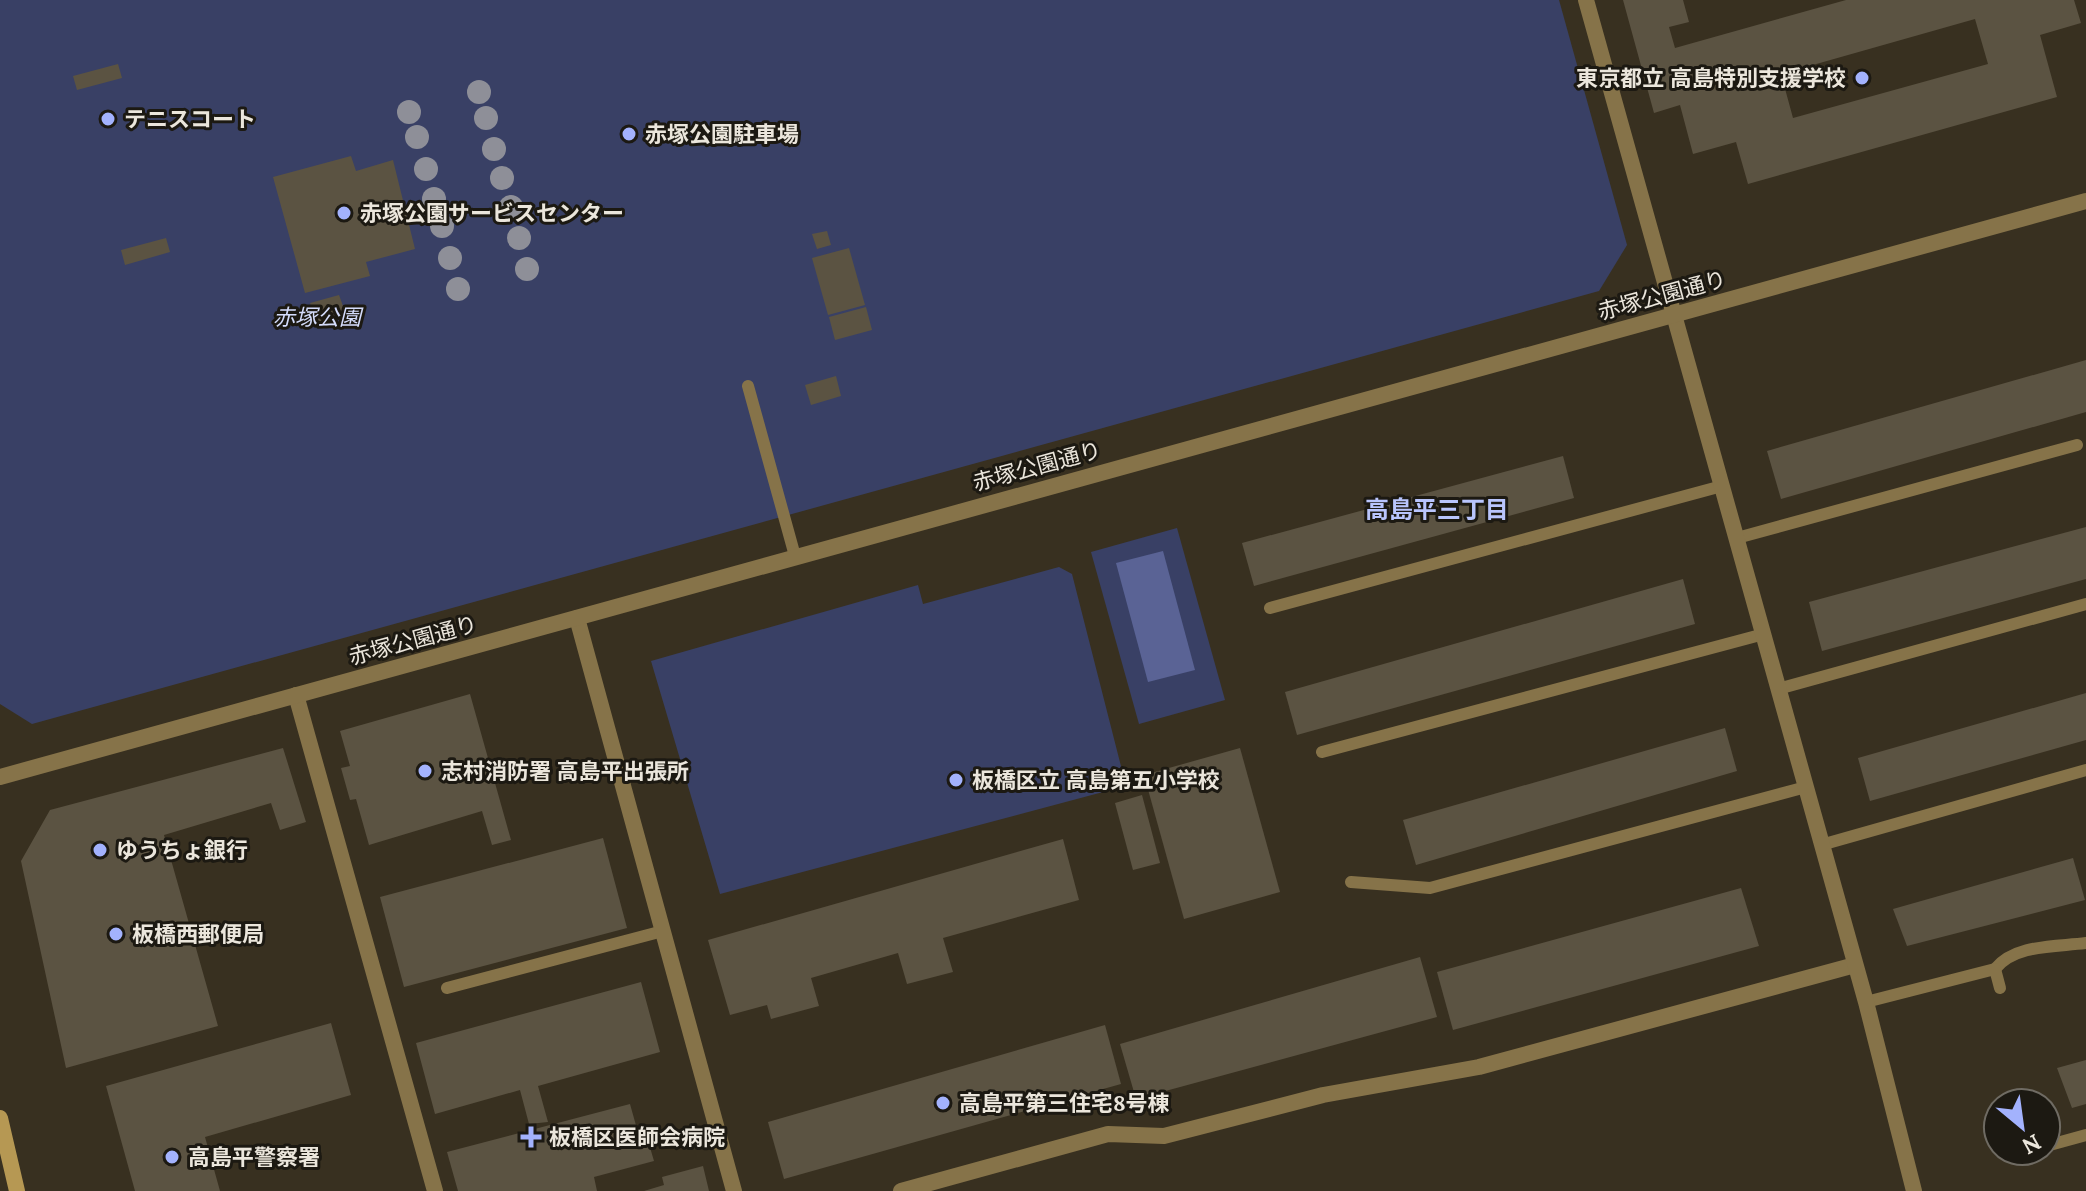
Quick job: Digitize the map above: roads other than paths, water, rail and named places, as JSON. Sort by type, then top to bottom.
[{"type":"main road","points":[[0,1118],[17,1191]]},
{"type":"street","points":[[1586,0],[1866,1002],[1914,1191]]},
{"type":"street","name":"赤塚公園通り","points":[[0,777],[2086,201]]},
{"type":"street","points":[[577,618],[734,1191]]},
{"type":"street","points":[[296,695],[435,1191]]},
{"type":"street","points":[[901,1191],[1108,1134],[1164,1136],[1323,1095],[1479,1067],[1855,965]]},
{"type":"lane","points":[[748,386],[795,556]]},
{"type":"lane","points":[[1737,538],[2077,445]]},
{"type":"lane","points":[[1270,608],[1722,486]]},
{"type":"lane","points":[[1778,689],[2086,604]]},
{"type":"lane","points":[[1322,752],[1764,634]]},
{"type":"lane","points":[[1821,845],[2086,770]]},
{"type":"lane","points":[[1351,882],[1430,888],[1806,787]]},
{"type":"lane","points":[[447,988],[663,931]]},
{"type":"lane","points":[[1866,1002],[1995,969],[2003,959],[2017,952],[2086,943]]},
{"type":"lane","points":[[1995,969],[2000,988]]},
{"type":"lane","points":[[2062,1142],[2086,1135]]},
{"type":"place","name":"東京都立 高島特別支援学校","points":[[1862,78]]},
{"type":"place","name":"テニスコート","points":[[108,119]]},
{"type":"place","name":"赤塚公園駐車場","points":[[629,134]]},
{"type":"place","name":"赤塚公園サービスセンター","points":[[344,213]]},
{"type":"place","name":"志村消防署 高島平出張所","points":[[425,771]]},
{"type":"place","name":"板橋区立 高島第五小学校","points":[[956,780]]},
{"type":"place","name":"ゆうちょ銀行","points":[[100,850]]},
{"type":"place","name":"板橋西郵便局","points":[[116,934]]},
{"type":"place","name":"高島平第三住宅8号棟","points":[[943,1103]]},
{"type":"place","name":"板橋区医師会病院","points":[[531,1137]]},
{"type":"place","name":"高島平警察署","points":[[172,1157]]},
{"type":"district","name":"高島平三丁目","points":[[1437,510]]},
{"type":"park label","name":"赤塚公園","points":[[317,317]]}]
